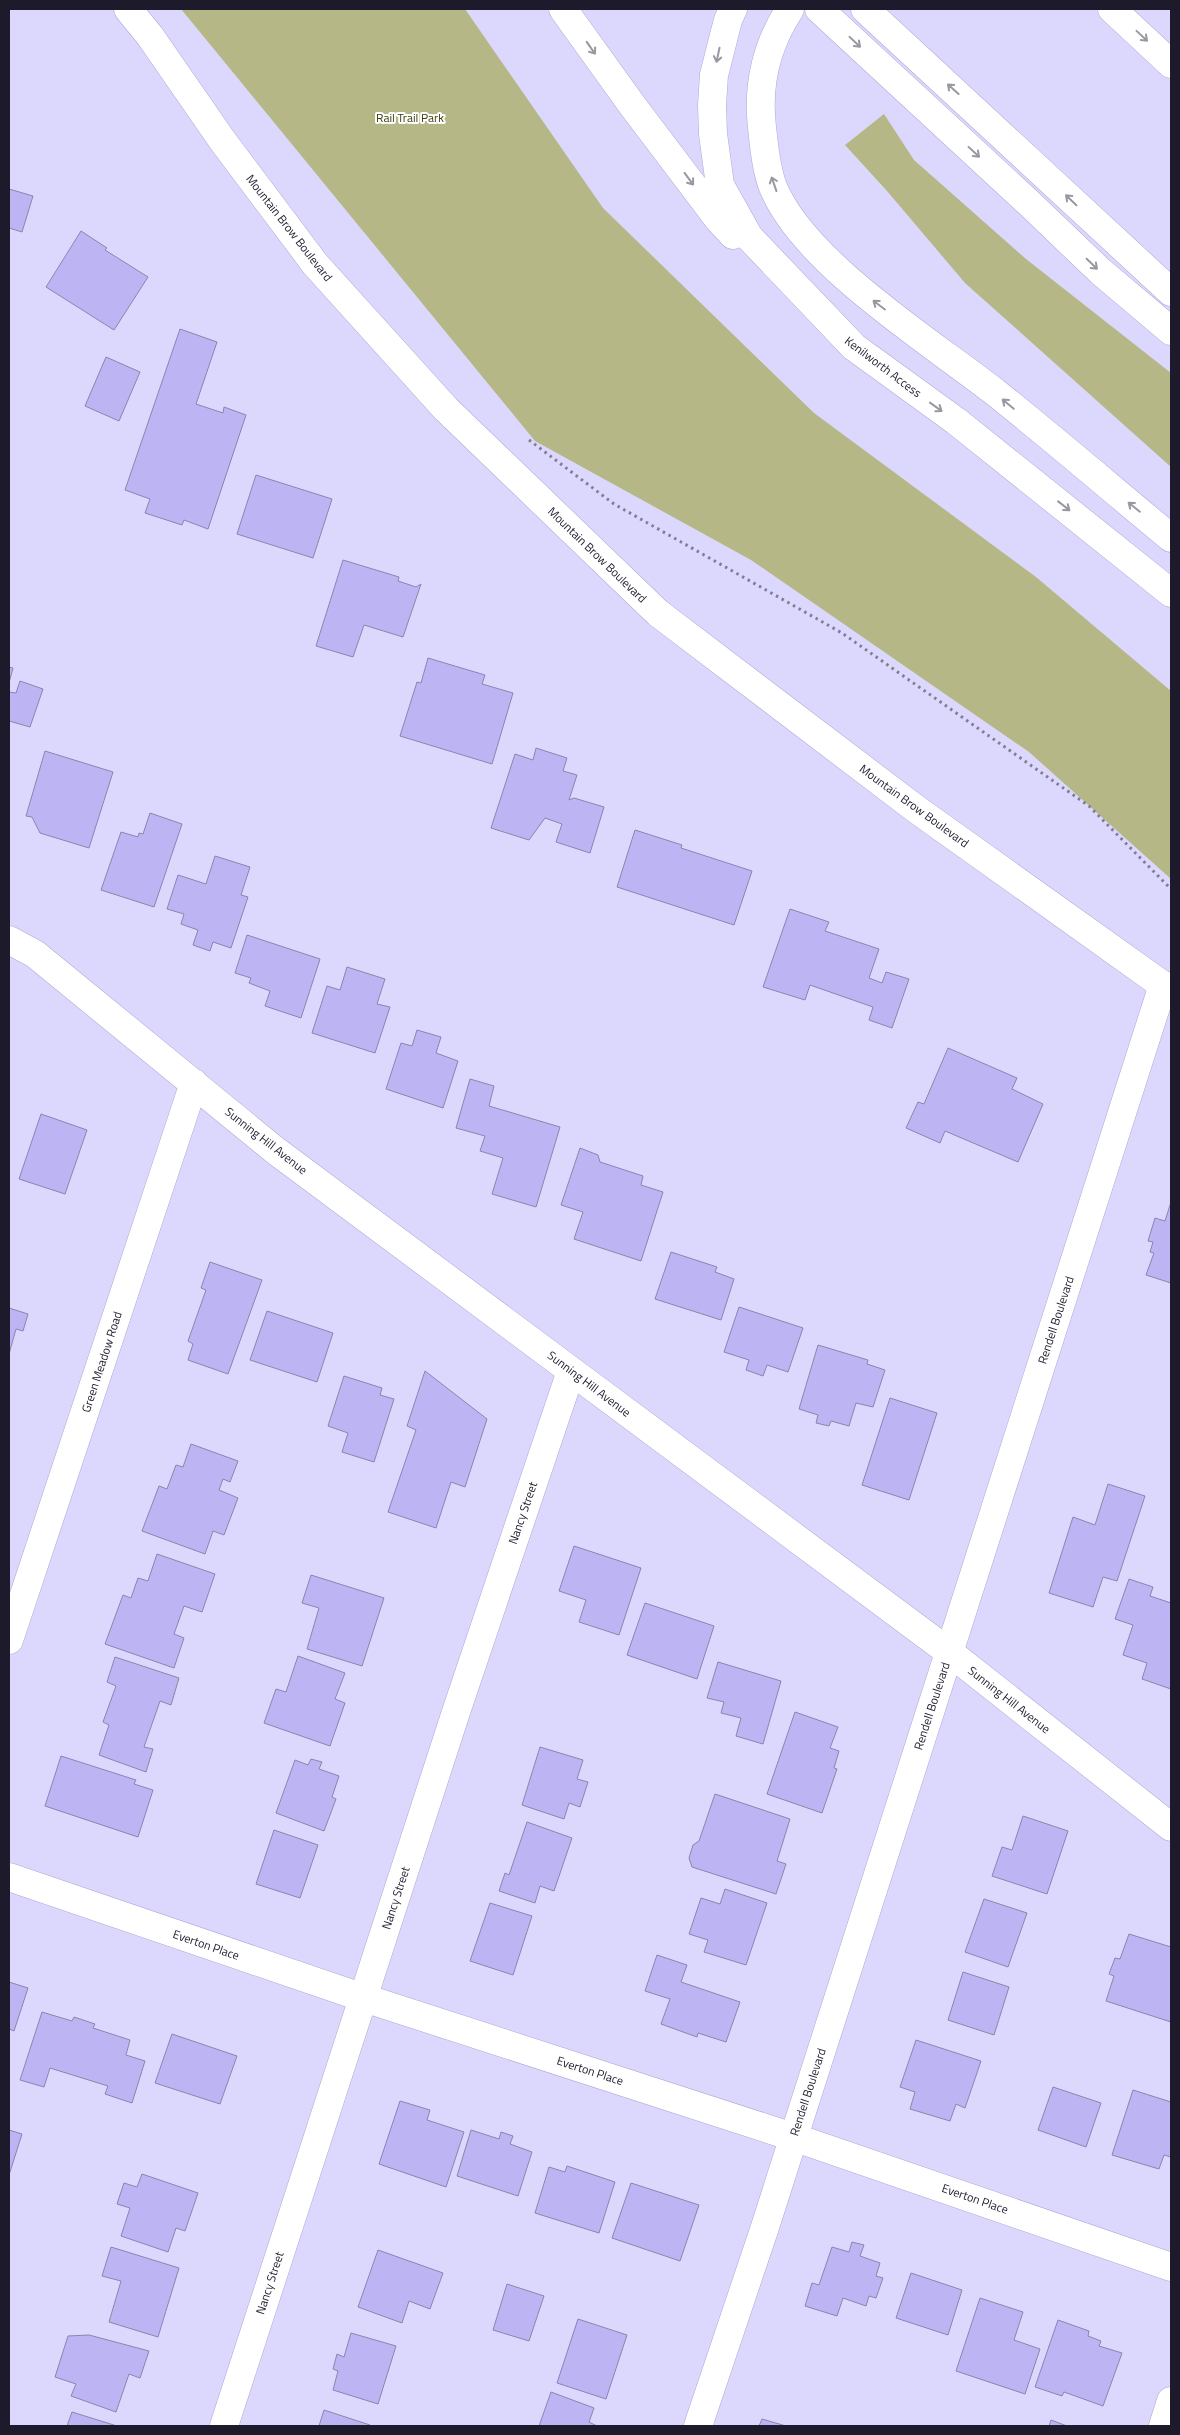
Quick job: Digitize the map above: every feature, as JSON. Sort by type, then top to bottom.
[{"type":"street","name":"Mountain Brow Boulevard","points":[[128,9],[150,36],[222,140],[315,264],[446,409],[658,613],[916,809],[1167,988]]},
{"type":"street","points":[[563,9],[632,105],[719,220],[783,290],[854,347]]},
{"type":"street","name":"Kenilworth Access","points":[[733,9],[714,75],[712,105],[720,184],[749,237],[854,347],[956,421],[1171,593]]},
{"type":"street","points":[[819,9],[1100,271],[1171,331]]},
{"type":"street","points":[[865,9],[1171,292]]},
{"type":"street","points":[[1112,9],[1171,64]]},
{"type":"street","points":[[787,14],[773,38],[764,72],[760,112],[764,145],[773,186],[794,223],[832,264],[873,299],[996,394],[1171,538]]},
{"type":"street","name":"Sunning Hill Avenue","points":[[9,940],[35,954],[276,1151],[949,1652],[1171,1827]]},
{"type":"street","name":"Rendell Boulevard","points":[[698,2426],[1167,988]]},
{"type":"street","name":"Green Meadow Road","points":[[9,1640],[194,1083]]},
{"type":"street","name":"Nancy Street","points":[[224,2426],[456,1712],[571,1371]]},
{"type":"street","name":"Everton Place","points":[[9,1877],[364,1998],[793,2137],[1171,2267]]},
{"type":"street","points":[[1163,2426],[1171,2401]]},
{"type":"path","points":[[524,436],[614,504],[850,639],[1089,806],[1171,889]]},
{"type":"green space","name":"Rail Trail Park","points":[[181,9],[465,9],[603,208],[814,413],[1036,577],[1171,691],[1171,879],[1029,752],[751,560],[535,441]]},
{"type":"green space","points":[[884,114],[914,160],[1026,259],[1171,373],[1171,467],[965,283],[887,191],[845,145]]},
{"type":"building","points":[[9,189],[33,196],[22,232],[9,228]]},
{"type":"building","points":[[81,231],[107,248],[105,250],[148,277],[114,330],[46,287]]},
{"type":"building","points":[[180,329],[217,342],[196,404],[223,413],[224,407],[246,415],[208,529],[184,520],[182,525],[145,513],[150,499],[125,490]]},
{"type":"building","points":[[106,357],[140,372],[119,421],[85,406]]},
{"type":"building","points":[[256,475],[332,499],[313,558],[237,534]]},
{"type":"building","points":[[343,560],[399,577],[398,581],[416,587],[421,584],[403,637],[364,625],[353,657],[316,646]]},
{"type":"building","points":[[428,658],[485,675],[482,684],[513,693],[492,764],[400,736],[417,682],[421,683]]},
{"type":"building","points":[[9,667],[13,668],[9,683]]},
{"type":"building","points":[[20,681],[43,689],[30,727],[9,721],[9,692],[16,693]]},
{"type":"building","points":[[536,748],[567,758],[563,771],[577,775],[569,800],[574,798],[604,807],[590,853],[556,842],[562,824],[545,818],[529,840],[491,828],[515,754],[533,760]]},
{"type":"building","points":[[45,751],[113,772],[89,848],[40,833],[32,817],[26,816]]},
{"type":"building","points":[[150,813],[182,824],[154,907],[101,890],[121,832],[138,837],[139,833],[143,834]]},
{"type":"building","points":[[635,830],[682,845],[681,848],[752,871],[734,925],[617,887]]},
{"type":"building","points":[[215,856],[250,867],[241,895],[248,897],[231,948],[213,942],[210,951],[193,945],[198,930],[181,924],[184,914],[167,909],[178,875],[206,884]]},
{"type":"building","points":[[790,909],[829,922],[825,931],[879,949],[869,978],[882,983],[886,972],[909,979],[892,1028],[869,1020],[873,1007],[810,985],[805,1000],[763,987]]},
{"type":"building","points":[[247,935],[320,959],[301,1018],[265,1006],[270,991],[249,983],[251,978],[235,973]]},
{"type":"building","points":[[347,967],[385,979],[377,1004],[390,1007],[375,1053],[312,1033],[327,986],[340,990]]},
{"type":"building","points":[[417,1030],[441,1037],[436,1053],[458,1061],[443,1108],[386,1089],[401,1043],[412,1046]]},
{"type":"building","points":[[948,1048],[1017,1078],[1012,1089],[1043,1104],[1018,1162],[945,1131],[940,1143],[906,1128],[918,1102],[924,1104]]},
{"type":"building","points":[[470,1079],[494,1086],[489,1106],[560,1127],[536,1207],[492,1194],[503,1158],[480,1151],[485,1136],[456,1128]]},
{"type":"building","points":[[41,1114],[87,1130],[65,1194],[19,1179]]},
{"type":"building","points":[[580,1148],[598,1155],[600,1162],[643,1176],[641,1185],[663,1192],[641,1261],[574,1239],[583,1212],[561,1205]]},
{"type":"building","points":[[1171,1202],[1171,1283],[1146,1275],[1154,1253],[1150,1252],[1153,1242],[1148,1241],[1155,1218],[1165,1221]]},
{"type":"building","points":[[671,1252],[717,1267],[715,1272],[734,1279],[721,1320],[655,1299]]},
{"type":"building","points":[[210,1262],[262,1280],[228,1374],[188,1360],[193,1344],[188,1341],[206,1290],[201,1288]]},
{"type":"building","points":[[739,1307],[803,1328],[788,1372],[767,1365],[763,1376],[746,1370],[749,1360],[724,1352]]},
{"type":"building","points":[[9,1308],[28,1314],[23,1331],[16,1329],[9,1354]]},
{"type":"building","points":[[267,1311],[333,1333],[317,1382],[250,1360]]},
{"type":"building","points":[[818,1345],[868,1360],[867,1364],[885,1370],[873,1407],[856,1403],[849,1426],[831,1421],[829,1426],[816,1423],[818,1415],[799,1409]]},
{"type":"building","points":[[425,1371],[487,1419],[465,1487],[451,1482],[436,1528],[388,1512],[416,1430],[407,1426]]},
{"type":"building","points":[[344,1376],[382,1388],[380,1395],[394,1399],[374,1462],[342,1452],[348,1433],[328,1426]]},
{"type":"building","points":[[890,1398],[937,1413],[909,1500],[862,1485]]},
{"type":"building","points":[[191,1444],[238,1461],[230,1482],[223,1479],[219,1490],[238,1498],[224,1535],[213,1531],[205,1554],[142,1531],[159,1486],[167,1489],[176,1465],[183,1467]]},
{"type":"building","points":[[1108,1484],[1145,1496],[1117,1581],[1103,1577],[1093,1607],[1049,1593],[1073,1517],[1095,1525]]},
{"type":"building","points":[[574,1546],[641,1568],[619,1635],[579,1622],[586,1600],[559,1591]]},
{"type":"building","points":[[157,1554],[215,1574],[202,1612],[184,1606],[174,1634],[184,1638],[174,1668],[105,1644],[123,1595],[131,1598],[138,1578],[148,1581]]},
{"type":"building","points":[[311,1575],[384,1598],[362,1666],[307,1649],[319,1608],[302,1603]]},
{"type":"building","points":[[1129,1579],[1153,1587],[1150,1596],[1171,1603],[1171,1689],[1142,1679],[1147,1663],[1123,1655],[1133,1625],[1115,1619]]},
{"type":"building","points":[[645,1603],[714,1626],[697,1679],[627,1655]]},
{"type":"building","points":[[298,1656],[345,1673],[335,1699],[345,1703],[330,1746],[264,1723],[276,1689],[286,1692]]},
{"type":"building","points":[[115,1657],[179,1678],[171,1705],[160,1701],[144,1747],[153,1749],[146,1772],[99,1755],[109,1725],[103,1722],[116,1686],[107,1682]]},
{"type":"building","points":[[718,1662],[781,1681],[763,1744],[736,1736],[741,1718],[721,1713],[724,1702],[707,1698]]},
{"type":"building","points":[[795,1712],[838,1727],[830,1748],[839,1751],[834,1768],[837,1769],[822,1813],[767,1794]]},
{"type":"building","points":[[540,1747],[583,1760],[577,1779],[588,1782],[580,1807],[569,1803],[564,1819],[522,1805]]},
{"type":"building","points":[[61,1756],[136,1780],[134,1784],[153,1790],[138,1837],[45,1806]]},
{"type":"building","points":[[311,1759],[322,1762],[319,1769],[339,1776],[332,1797],[336,1799],[324,1831],[276,1813],[295,1760],[308,1765]]},
{"type":"building","points":[[715,1794],[790,1819],[777,1861],[786,1864],[776,1894],[692,1867],[689,1858],[693,1845],[699,1841]]},
{"type":"building","points":[[1023,1816],[1068,1831],[1047,1894],[992,1876],[1002,1847],[1012,1850]]},
{"type":"building","points":[[527,1822],[572,1838],[554,1891],[540,1886],[535,1903],[499,1891],[505,1873],[509,1875]]},
{"type":"building","points":[[274,1830],[318,1845],[300,1898],[256,1884]]},
{"type":"building","points":[[725,1889],[767,1903],[746,1965],[704,1952],[708,1940],[689,1934],[701,1898],[720,1904]]},
{"type":"building","points":[[984,1899],[1027,1913],[1008,1967],[965,1952]]},
{"type":"building","points":[[490,1903],[532,1916],[513,1975],[470,1961]]},
{"type":"building","points":[[1129,1934],[1171,1947],[1171,2022],[1106,2001],[1114,1976],[1109,1974],[1115,1958],[1120,1959]]},
{"type":"building","points":[[657,1955],[687,1965],[681,1982],[740,2002],[726,2042],[698,2033],[697,2037],[661,2024],[670,1999],[645,1991]]},
{"type":"building","points":[[963,1972],[1009,1987],[994,2035],[948,2020]]},
{"type":"building","points":[[9,1982],[28,1988],[14,2031],[9,2029]]},
{"type":"building","points":[[42,2012],[72,2021],[74,2017],[95,2024],[93,2028],[130,2040],[126,2055],[145,2061],[132,2103],[105,2094],[108,2086],[50,2068],[44,2087],[20,2080]]},
{"type":"building","points":[[172,2034],[237,2056],[220,2104],[155,2083]]},
{"type":"building","points":[[916,2040],[981,2061],[965,2108],[956,2104],[950,2121],[910,2109],[915,2092],[900,2087]]},
{"type":"building","points":[[1053,2087],[1101,2103],[1086,2147],[1038,2130]]},
{"type":"building","points":[[1133,2090],[1171,2102],[1171,2157],[1164,2155],[1159,2169],[1112,2155]]},
{"type":"building","points":[[400,2101],[430,2110],[427,2120],[464,2132],[446,2187],[379,2164]]},
{"type":"building","points":[[9,2130],[22,2134],[9,2175]]},
{"type":"building","points":[[471,2130],[499,2139],[501,2132],[513,2136],[510,2144],[532,2152],[518,2196],[457,2176]]},
{"type":"building","points":[[567,2166],[615,2182],[599,2233],[535,2213],[549,2167],[565,2172]]},
{"type":"building","points":[[142,2174],[198,2193],[185,2231],[176,2228],[168,2252],[121,2236],[130,2208],[117,2204],[124,2183],[137,2187]]},
{"type":"building","points":[[631,2183],[699,2205],[680,2261],[612,2238]]},
{"type":"building","points":[[852,2242],[864,2245],[860,2256],[880,2263],[876,2276],[883,2278],[876,2298],[869,2296],[866,2306],[843,2298],[837,2316],[805,2306],[812,2283],[819,2285],[832,2247],[849,2252]]},
{"type":"building","points":[[111,2247],[179,2268],[158,2337],[109,2322],[121,2281],[102,2276]]},
{"type":"building","points":[[378,2250],[443,2273],[430,2309],[409,2301],[402,2323],[358,2307]]},
{"type":"building","points":[[911,2273],[962,2290],[948,2335],[896,2318]]},
{"type":"building","points":[[507,2284],[544,2296],[529,2341],[493,2330]]},
{"type":"building","points":[[980,2298],[1023,2312],[1014,2340],[1040,2349],[1025,2394],[956,2371]]},
{"type":"building","points":[[578,2319],[627,2335],[606,2399],[557,2383]]},
{"type":"building","points":[[1058,2320],[1089,2331],[1088,2336],[1101,2341],[1099,2346],[1122,2353],[1103,2406],[1064,2392],[1062,2396],[1035,2387]]},
{"type":"building","points":[[351,2333],[396,2346],[378,2404],[333,2390],[338,2371],[333,2369],[337,2354],[344,2357]]},
{"type":"building","points":[[89,2335],[149,2351],[140,2378],[129,2374],[116,2412],[71,2396],[76,2384],[55,2377],[68,2336]]},
{"type":"building","points":[[551,2392],[594,2408],[589,2422],[597,2426],[539,2426]]},
{"type":"building","points":[[324,2410],[370,2425],[319,2426]]},
{"type":"building","points":[[72,2412],[117,2426],[67,2426]]},
{"type":"building","points":[[762,2419],[786,2426],[759,2426]]},
{"type":"building","points":[[1051,2420],[1067,2426],[1049,2426]]}]
